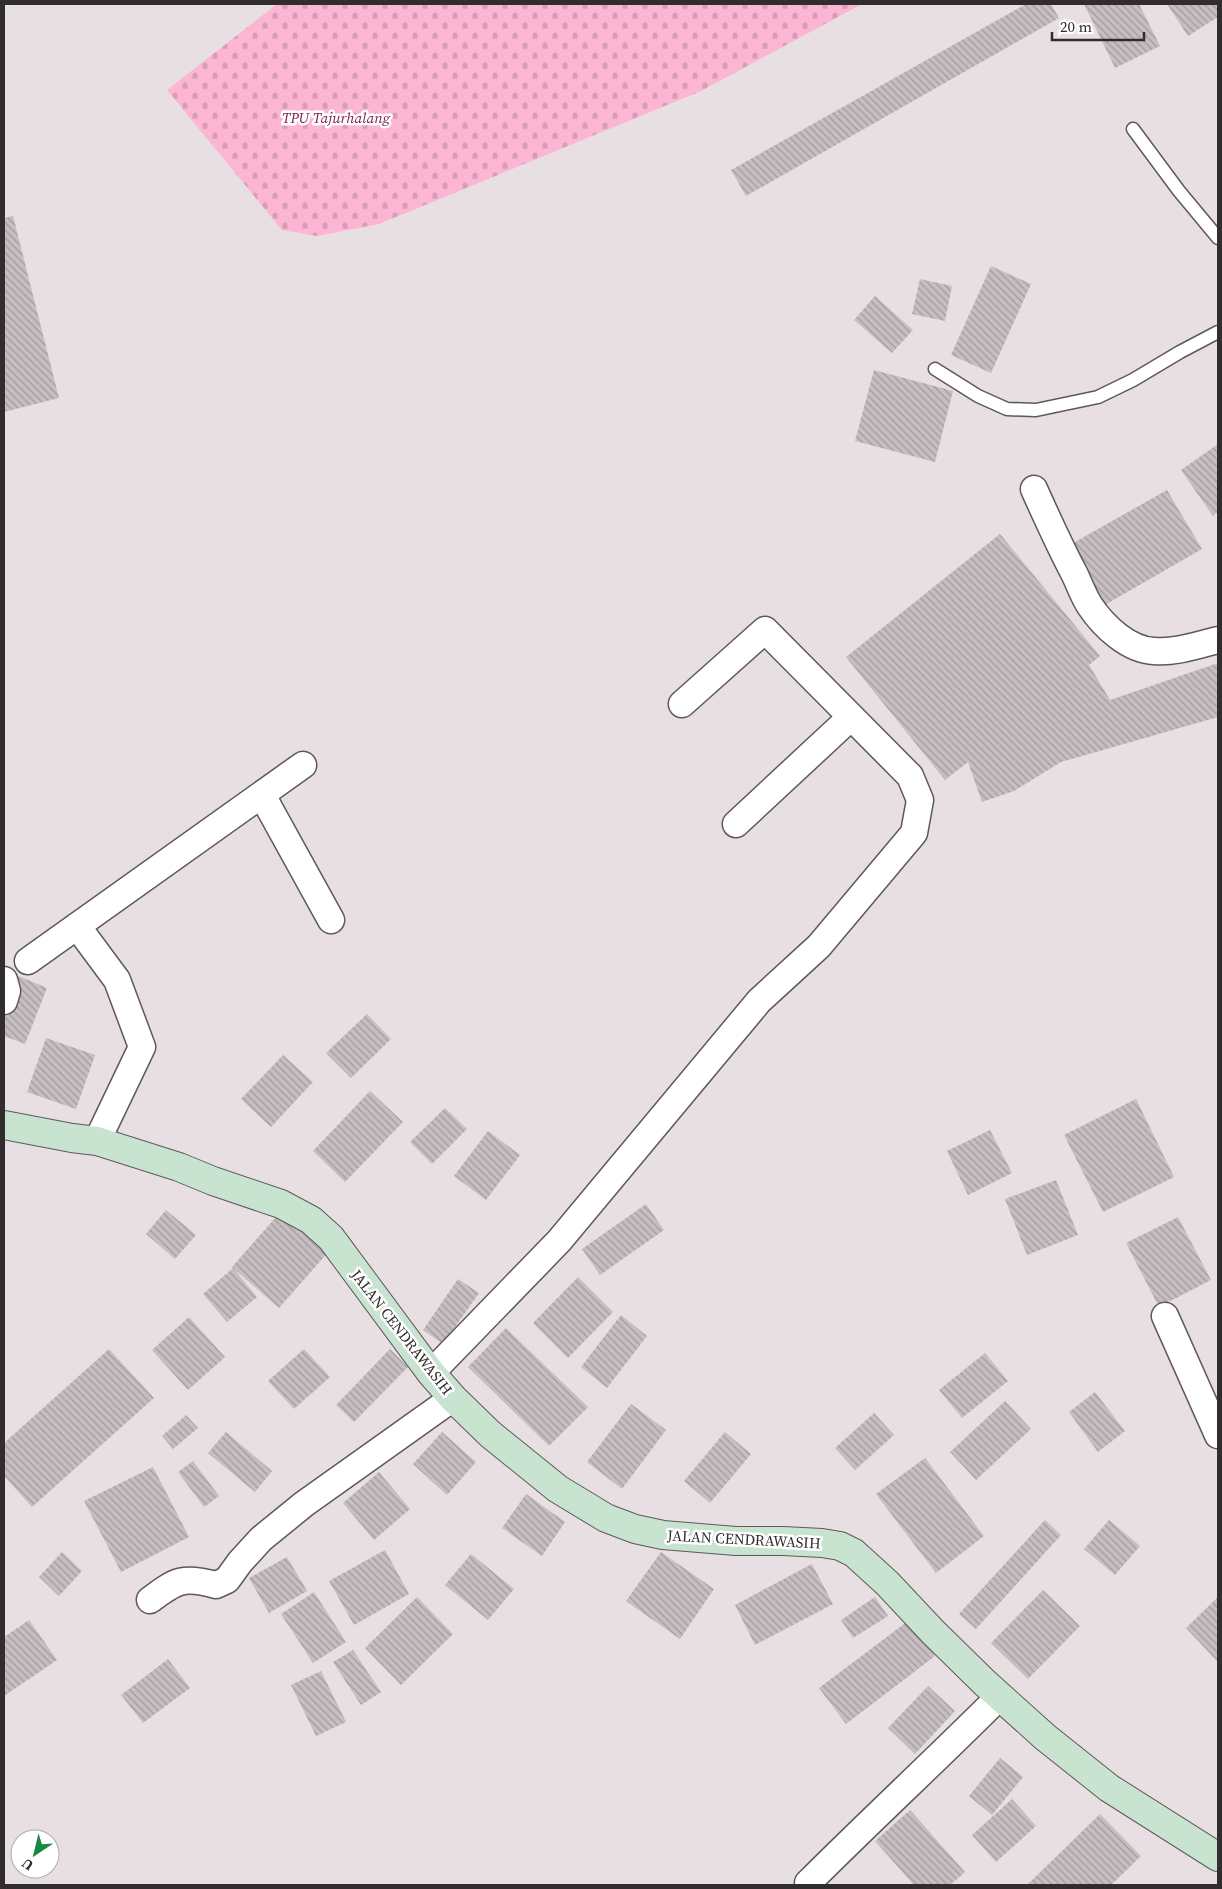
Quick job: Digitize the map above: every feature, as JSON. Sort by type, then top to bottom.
[{"type":"street","points":[[1034,489],[1057,541],[1090,606],[1104,623],[1120,637],[1144,650],[1153,651],[1166,651],[1218,640]]},
{"type":"street","points":[[431,1373],[559,1241],[759,1001],[819,946],[914,833],[920,800],[910,776],[765,630],[682,704]]},
{"type":"street","points":[[736,824],[851,716]]},
{"type":"street","points":[[28,961],[303,765]]},
{"type":"street","points":[[262,795],[331,920]]},
{"type":"street","points":[[77,926],[117,980],[142,1047],[97,1141]]},
{"type":"street","points":[[4,980],[7,991],[4,1001]]},
{"type":"street","name":"JALAN CENDRAWASIH","points":[[4,1125],[97,1141],[162,1161],[213,1181],[273,1201],[311,1220],[331,1238],[431,1373],[453,1398],[490,1434],[558,1489],[606,1518],[635,1529],[663,1536],[822,1542],[840,1546],[854,1552],[887,1583],[985,1684],[1045,1737],[1109,1788],[1218,1856]]},
{"type":"street","points":[[1165,1316],[1218,1435]]},
{"type":"street","points":[[150,1600],[167,1587],[180,1581],[197,1580],[216,1585],[227,1580],[261,1539],[304,1504],[453,1398]]},
{"type":"street","points":[[808,1883],[1000,1696]]},
{"type":"lane","points":[[1133,129],[1218,238]]},
{"type":"lane","points":[[935,369],[978,396],[1007,409],[1036,410],[1098,397],[1133,380],[1218,332]]},
{"type":"green space","name":"TPU Tajurhalang","points":[[277,4],[862,4],[701,91],[379,224],[317,236],[282,230],[167,90]]},
{"type":"building","points":[[1026,4],[1051,4],[1059,18],[746,196],[731,170]]},
{"type":"building","points":[[1084,4],[1139,4],[1160,46],[1115,68]]},
{"type":"building","points":[[1167,4],[1216,4],[1218,17],[1188,36]]},
{"type":"building","points":[[13,216],[59,398],[4,412],[4,218]]},
{"type":"building","points":[[991,266],[1031,284],[991,373],[951,355]]},
{"type":"building","points":[[920,279],[952,286],[945,321],[912,314]]},
{"type":"building","points":[[875,296],[913,330],[892,353],[854,320]]},
{"type":"building","points":[[874,370],[953,391],[935,462],[855,441]]},
{"type":"building","points":[[1218,444],[1218,512],[1213,516],[1181,470]]},
{"type":"building","points":[[1167,490],[1202,549],[1103,606],[1068,546]]},
{"type":"building","points":[[1000,534],[1100,656],[1089,665],[1110,700],[1218,663],[1218,717],[1061,762],[1014,791],[982,802],[968,762],[945,780],[846,657]]},
{"type":"building","points":[[16,975],[47,988],[25,1044],[4,1036],[4,1007]]},
{"type":"building","points":[[367,1014],[391,1039],[351,1078],[326,1053]]},
{"type":"building","points":[[46,1038],[95,1055],[76,1109],[27,1092]]},
{"type":"building","points":[[283,1055],[313,1082],[271,1127],[241,1099]]},
{"type":"building","points":[[370,1091],[403,1122],[345,1182],[313,1151]]},
{"type":"building","points":[[1136,1099],[1174,1177],[1103,1212],[1064,1135]]},
{"type":"building","points":[[445,1108],[467,1129],[432,1164],[410,1142]]},
{"type":"building","points":[[990,1130],[1012,1173],[968,1195],[947,1151]]},
{"type":"building","points":[[488,1131],[520,1155],[486,1200],[454,1176]]},
{"type":"building","points":[[1056,1180],[1078,1235],[1027,1255],[1005,1199]]},
{"type":"building","points":[[646,1204],[664,1230],[600,1275],[582,1249]]},
{"type":"building","points":[[284,1208],[331,1249],[279,1308],[232,1267]]},
{"type":"building","points":[[166,1210],[196,1235],[175,1259],[146,1234]]},
{"type":"building","points":[[1178,1217],[1211,1280],[1159,1307],[1126,1243]]},
{"type":"building","points":[[233,1268],[257,1297],[227,1322],[203,1294]]},
{"type":"building","points":[[578,1277],[613,1312],[568,1358],[533,1323]]},
{"type":"building","points":[[458,1279],[479,1293],[443,1344],[423,1330]]},
{"type":"building","points":[[621,1315],[647,1336],[607,1388],[581,1367]]},
{"type":"building","points":[[189,1317],[225,1357],[188,1390],[152,1350]]},
{"type":"building","points":[[506,1328],[588,1407],[549,1446],[468,1367]]},
{"type":"building","points":[[109,1349],[154,1398],[32,1507],[4,1476],[4,1443]]},
{"type":"building","points":[[304,1349],[330,1377],[294,1409],[268,1381]]},
{"type":"building","points":[[390,1349],[408,1367],[354,1422],[336,1405]]},
{"type":"building","points":[[985,1353],[1008,1381],[962,1418],[939,1390]]},
{"type":"building","points":[[1095,1392],[1125,1431],[1098,1452],[1069,1412]]},
{"type":"building","points":[[1005,1401],[1031,1429],[976,1480],[950,1452]]},
{"type":"building","points":[[631,1404],[666,1430],[622,1489],[587,1462]]},
{"type":"building","points":[[874,1413],[894,1435],[855,1470],[835,1448]]},
{"type":"building","points":[[186,1415],[198,1428],[173,1449],[162,1436]]},
{"type":"building","points":[[226,1432],[272,1471],[255,1492],[208,1453]]},
{"type":"building","points":[[442,1432],[476,1462],[447,1495],[413,1464]]},
{"type":"building","points":[[725,1432],[751,1454],[710,1503],[684,1481]]},
{"type":"building","points":[[925,1458],[984,1536],[936,1573],[876,1494]]},
{"type":"building","points":[[193,1461],[219,1496],[204,1507],[178,1472]]},
{"type":"building","points":[[153,1467],[189,1537],[121,1572],[84,1501]]},
{"type":"building","points":[[379,1472],[410,1509],[374,1540],[343,1503]]},
{"type":"building","points":[[526,1494],[565,1522],[542,1556],[502,1528]]},
{"type":"building","points":[[1045,1520],[1061,1535],[976,1629],[959,1614]]},
{"type":"building","points":[[1109,1520],[1140,1546],[1115,1575],[1084,1549]]},
{"type":"building","points":[[385,1550],[409,1594],[354,1625],[329,1581]]},
{"type":"building","points":[[62,1552],[82,1571],[59,1596],[39,1577]]},
{"type":"building","points":[[661,1552],[714,1589],[680,1639],[626,1601]]},
{"type":"building","points":[[471,1554],[514,1589],[488,1620],[445,1585]]},
{"type":"building","points":[[287,1557],[307,1591],[269,1613],[249,1578]]},
{"type":"building","points":[[812,1564],[833,1604],[755,1645],[735,1605]]},
{"type":"building","points":[[1043,1590],[1080,1626],[1028,1679],[991,1643]]},
{"type":"building","points":[[314,1592],[346,1642],[313,1663],[281,1614]]},
{"type":"building","points":[[417,1597],[453,1634],[401,1685],[365,1648]]},
{"type":"building","points":[[875,1597],[888,1616],[853,1638],[841,1620]]},
{"type":"building","points":[[1218,1597],[1218,1662],[1186,1628]]},
{"type":"building","points":[[29,1620],[57,1660],[4,1696],[4,1637]]},
{"type":"building","points":[[908,1621],[935,1656],[846,1724],[819,1688]]},
{"type":"building","points":[[353,1650],[381,1692],[361,1705],[333,1662]]},
{"type":"building","points":[[168,1659],[190,1688],[143,1723],[121,1695]]},
{"type":"building","points":[[321,1671],[346,1722],[316,1736],[291,1685]]},
{"type":"building","points":[[928,1686],[955,1711],[915,1754],[888,1728]]},
{"type":"building","points":[[1000,1758],[1023,1777],[992,1815],[969,1796]]},
{"type":"building","points":[[1012,1799],[1036,1826],[996,1862],[972,1835]]},
{"type":"building","points":[[910,1810],[965,1872],[950,1885],[914,1885],[875,1841]]},
{"type":"building","points":[[1100,1814],[1141,1856],[1111,1885],[1027,1885]]}]
